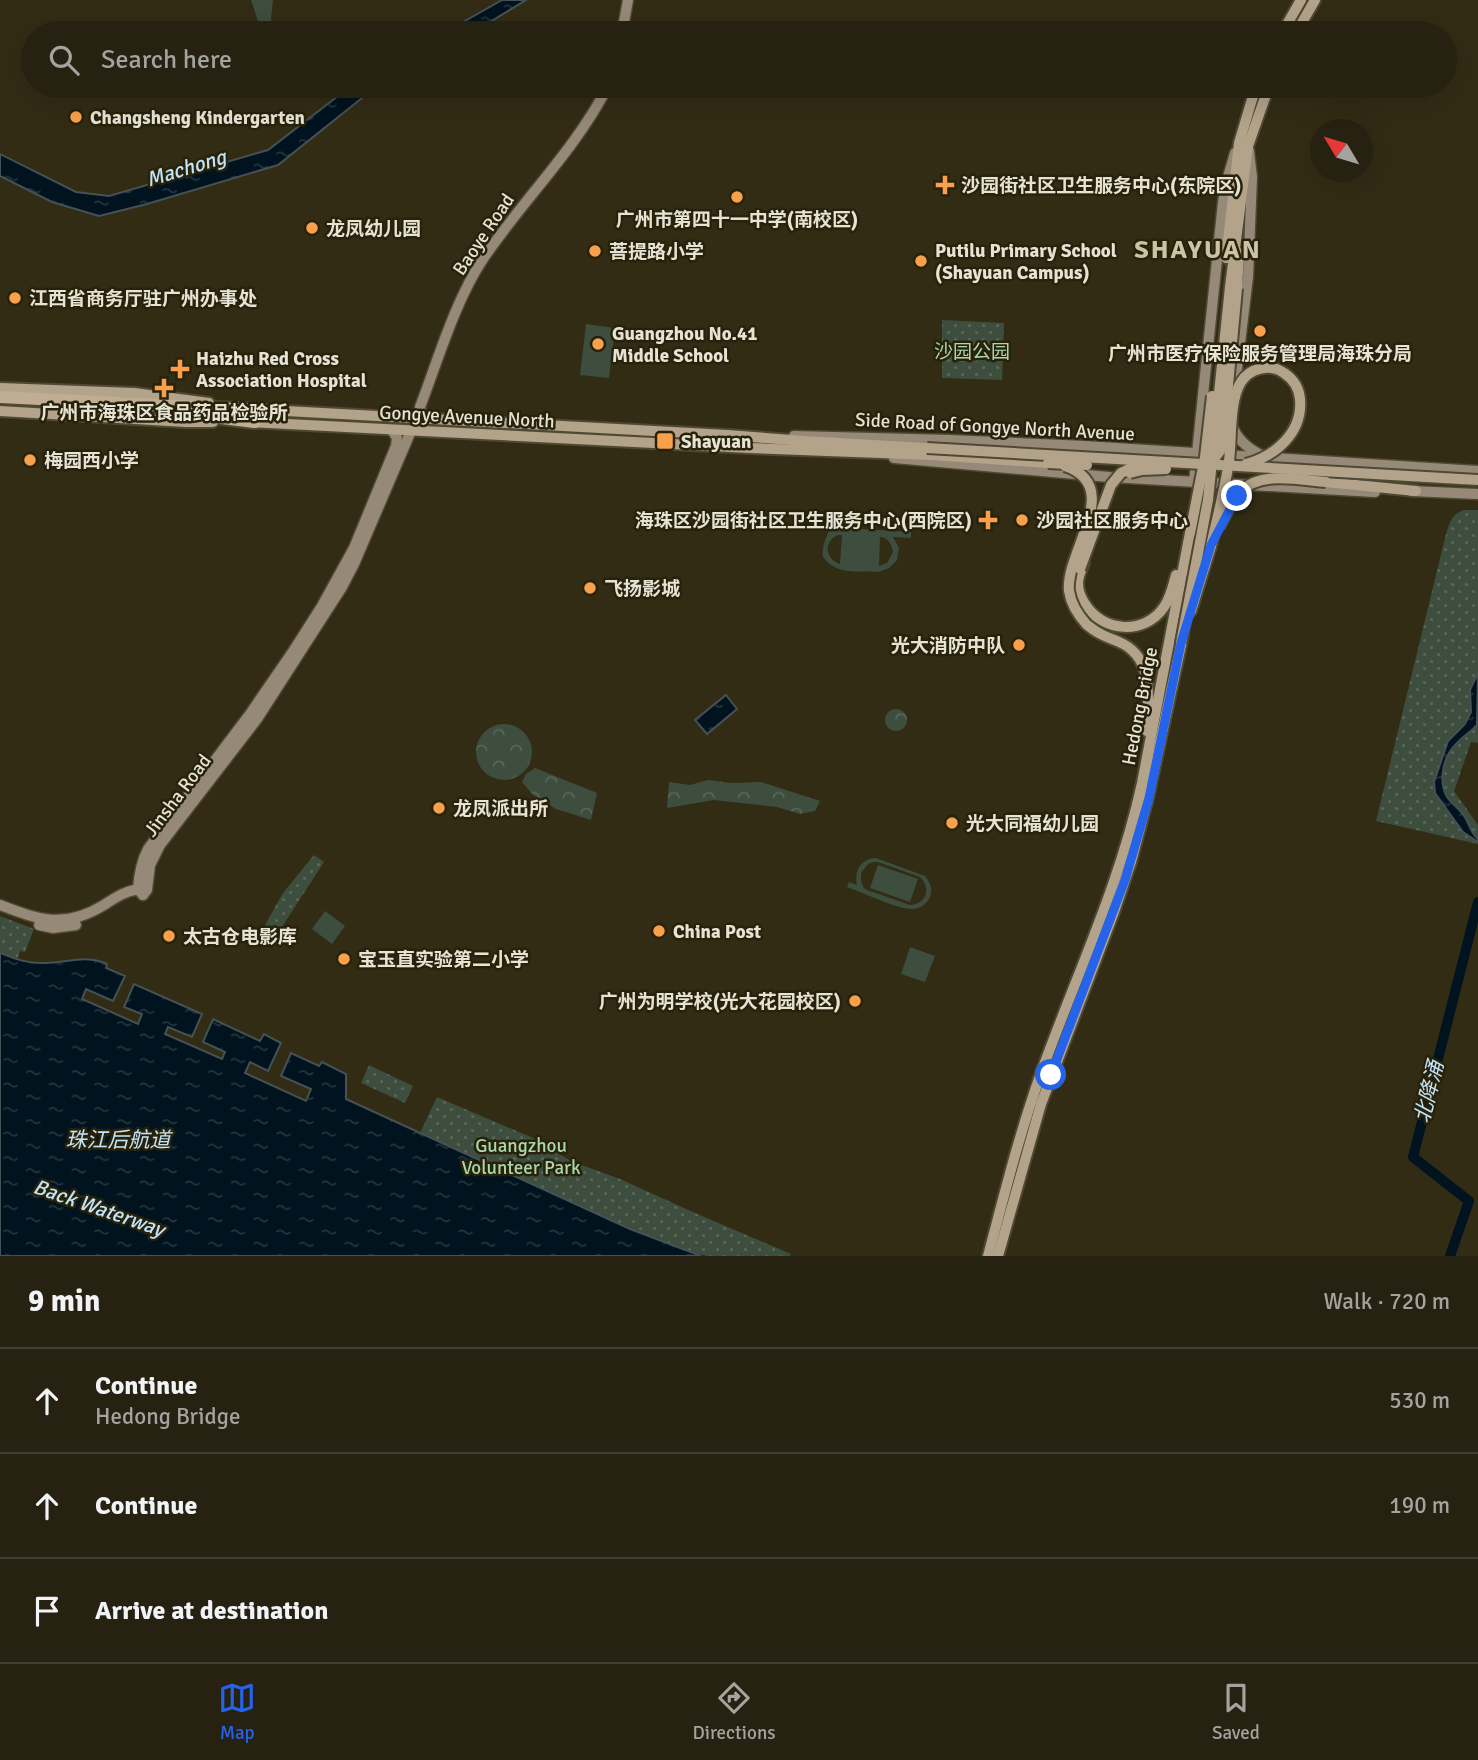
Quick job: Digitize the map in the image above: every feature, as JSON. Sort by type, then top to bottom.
[{"type":"highway","points":[[0,397],[255,416]]},
{"type":"highway","points":[[0,405],[156,408]]},
{"type":"main road","points":[[624,21],[628,0]]},
{"type":"main road","points":[[630,21],[634,0]]},
{"type":"main road","points":[[1289,21],[1301,0]]},
{"type":"main road","points":[[1303,21],[1315,0]]},
{"type":"main road","name":"Baoye Road","points":[[410,418],[470,270],[577,125],[594,98]]},
{"type":"main road","name":"Baoye Road","points":[[422,419],[421,405],[454,318],[475,272],[601,98]]},
{"type":"main road","points":[[1181,643],[1208,500],[1230,287],[1239,264],[1244,145],[1254,98]]},
{"type":"main road","points":[[1194,482],[1226,184],[1264,98]]},
{"type":"main road","points":[[1244,145],[1252,177],[1248,276],[1230,420],[1219,482],[1380,492],[1416,491]]},
{"type":"main road","name":"Hedong Bridge","points":[[988,1256],[1040,1077],[1107,905],[1135,814],[1205,457],[1230,287],[1230,210],[1244,145]]},
{"type":"main road","points":[[1190,533],[1168,599],[1162,610],[1153,618],[1137,626],[1121,627],[1103,622],[1088,610],[1080,596],[1079,580],[1109,491],[1116,481],[1142,470],[1195,469],[1216,457],[1222,447],[1230,287]]},
{"type":"main road","points":[[1181,643],[1211,545],[1224,488],[1228,469],[1229,460],[1234,403],[1238,388],[1243,379],[1255,370],[1268,368],[1283,372],[1297,387],[1300,400],[1296,422],[1288,439],[1273,452],[1255,461],[1230,465],[1221,460]]},
{"type":"main road","name":"Gongye Avenue North","points":[[0,388],[134,393],[255,416],[392,430],[859,452],[930,452]]},
{"type":"main road","name":"Gongye Avenue North","points":[[0,411],[186,422],[255,416],[410,418],[764,437],[930,452]]},
{"type":"main road","points":[[1230,420],[1233,430],[1244,444],[1270,458]]},
{"type":"main road","points":[[1168,452],[1187,445],[1200,424]]},
{"type":"main road","name":"Jinsha Road","points":[[143,891],[141,865],[148,849],[282,669],[340,575],[396,446],[397,438],[392,430]]},
{"type":"main road","name":"Jinsha Road","points":[[143,891],[150,865],[160,845],[257,719],[342,587],[411,431]]},
{"type":"main road","name":"Side Road of Gongye North Avenue","points":[[764,437],[814,436],[1073,445],[1196,453],[1221,460],[1270,458],[1310,461]]},
{"type":"main road","points":[[1070,474],[1078,461],[1077,450],[1073,445]]},
{"type":"main road","name":"Side Road of Gongye North Avenue","points":[[859,452],[940,463],[1194,482],[1207,493],[1219,482]]},
{"type":"main road","points":[[930,452],[1048,463],[1166,469]]},
{"type":"main road","points":[[930,452],[1154,461],[1221,460],[1478,480]]},
{"type":"main road","points":[[1087,625],[1077,607],[1076,584],[1108,489],[1125,470],[1139,463],[1154,461]]},
{"type":"main road","points":[[1246,484],[1245,471],[1250,465],[1294,466],[1310,461],[1478,471]]},
{"type":"main road","points":[[1048,463],[1078,473],[1092,494],[1092,510],[1073,564],[1069,593],[1078,615],[1087,625],[1101,635],[1127,646],[1143,664],[1148,688],[1146,763]]},
{"type":"main road","points":[[1179,469],[1478,487]]},
{"type":"main road","points":[[1211,545],[1237,496],[1248,485],[1267,479],[1478,494]]},
{"type":"main road","name":"Hedong Bridge","points":[[998,1256],[1041,1104],[1131,862],[1149,798],[1181,643]]},
{"type":"main road","points":[[0,905],[40,919],[64,920],[83,916],[124,893],[143,891]]},
{"type":"main road","points":[[0,911],[44,926],[68,927],[95,918],[143,891]]},
{"type":"green space","points":[[251,0],[273,0],[271,21],[258,21]]},
{"type":"green space","name":"沙园公园","points":[[942,320],[1004,323],[1002,380],[942,378]]},
{"type":"green space","points":[[586,324],[615,328],[609,378],[580,375]]},
{"type":"green space","points":[[1464,510],[1478,510],[1478,743],[1471,742],[1454,791],[1478,825],[1478,844],[1376,821],[1446,534],[1450,522]]},
{"type":"green space","points":[[829,527],[911,532],[911,538],[893,537],[899,548],[897,560],[889,568],[878,572],[855,572],[834,567],[823,557]],"holes":[[[842,535],[840,564],[831,558],[828,550],[830,541]],[[880,537],[889,542],[893,552],[887,563],[879,566]]]},
{"type":"green space","points":[[892,709],[900,709],[907,716],[907,724],[900,731],[892,731],[885,724],[885,716]]},
{"type":"green space","points":[[504,724],[515,726],[524,732],[530,741],[530,763],[524,772],[515,778],[504,780],[493,778],[484,772],[478,763],[476,752],[478,741],[484,732],[493,726]]},
{"type":"green space","points":[[535,768],[597,793],[591,820],[556,809],[533,795],[522,782],[526,774]]},
{"type":"green space","points":[[708,780],[731,783],[761,782],[820,801],[815,811],[800,814],[777,807],[714,800],[667,808],[669,782],[690,785]]},
{"type":"green space","points":[[314,855],[324,862],[278,933],[265,925],[283,893]]},
{"type":"green space","points":[[876,858],[925,876],[931,888],[927,902],[918,908],[906,909],[847,887],[849,882],[857,885],[857,875],[863,863]],"holes":[[[878,862],[920,877],[926,886],[923,899],[910,905],[864,888],[861,873],[868,864]]]},
{"type":"green space","points":[[878,865],[918,879],[910,902],[870,888]]},
{"type":"green space","points":[[325,911],[345,926],[332,944],[312,929]]},
{"type":"green space","points":[[0,916],[34,929],[25,952],[20,951],[17,960],[0,953]]},
{"type":"green space","points":[[910,947],[935,956],[925,982],[901,974]]},
{"type":"green space","points":[[369,1065],[413,1086],[405,1103],[361,1083]]},
{"type":"green space","name":"Guangzhou Volunteer Park","points":[[437,1097],[533,1138],[571,1161],[620,1179],[791,1254],[707,1256],[677,1248],[630,1229],[420,1133]]},
{"type":"water","points":[[502,0],[526,0],[492,21],[465,21]]},
{"type":"water","points":[[335,98],[362,98],[278,165],[99,216],[52,202],[0,176],[0,154],[76,192],[109,196],[268,150]]},
{"type":"water","points":[[1478,673],[1477,725],[1452,748],[1444,767],[1443,781],[1446,795],[1460,810],[1478,842],[1463,832],[1435,793],[1434,782],[1448,741],[1465,724],[1471,712],[1470,690]]},
{"type":"water","points":[[726,695],[737,709],[707,734],[695,720]]},
{"type":"water","name":"珠江后航道","points":[[0,953],[33,963],[83,959],[107,964],[106,968],[125,976],[113,1001],[86,989],[82,999],[138,1024],[142,1014],[124,1007],[134,984],[202,1014],[192,1037],[168,1027],[165,1034],[222,1059],[225,1052],[203,1042],[213,1019],[260,1041],[264,1034],[281,1043],[268,1071],[250,1062],[245,1073],[306,1101],[311,1089],[281,1076],[291,1053],[319,1066],[322,1062],[346,1074],[346,1099],[630,1229],[701,1256],[0,1256]]},
{"type":"waterway","name":"北降涌","points":[[1450,1256],[1469,1201],[1413,1157],[1478,902]]},
{"type":"place","name":"Changsheng Kindergarten","points":[[76,117]]},
{"type":"place","name":"沙园街社区卫生服务中心(东院区)","points":[[945,185]]},
{"type":"place","name":"广州市第四十一中学(南校区)","points":[[737,197]]},
{"type":"place","name":"龙凤幼儿园","points":[[312,228]]},
{"type":"place","name":"菩提路小学","points":[[595,251]]},
{"type":"place","name":"Putilu Primary School (Shayuan Campus)","points":[[921,261]]},
{"type":"place","name":"江西省商务厅驻广州办事处","points":[[15,298]]},
{"type":"place","name":"广州市医疗保险服务管理局海珠分局","points":[[1260,331]]},
{"type":"place","name":"Guangzhou No.41 Middle School","points":[[598,344]]},
{"type":"place","name":"Haizhu Red Cross Association Hospital","points":[[180,369]]},
{"type":"place","name":"广州市海珠区食品药品检验所","points":[[164,388]]},
{"type":"place","name":"Shayuan","points":[[665,441]]},
{"type":"place","name":"梅园西小学","points":[[30,460]]},
{"type":"place","name":"海珠区沙园街社区卫生服务中心(西院区)","points":[[988,520]]},
{"type":"place","name":"沙园社区服务中心","points":[[1022,520]]},
{"type":"place","name":"飞扬影城","points":[[590,588]]},
{"type":"place","name":"光大消防中队","points":[[1019,645]]},
{"type":"place","name":"龙凤派出所","points":[[439,808]]},
{"type":"place","name":"光大同福幼儿园","points":[[952,823]]},
{"type":"place","name":"China Post","points":[[659,931]]},
{"type":"place","name":"太古仓电影库","points":[[169,936]]},
{"type":"place","name":"宝玉直实验第二小学","points":[[344,959]]},
{"type":"place","name":"广州为明学校(光大花园校区)","points":[[855,1001]]},
{"type":"district","name":"SHAYUAN","points":[[1198,249]]},
{"type":"route","points":[[1051,1075],[1114,912],[1138,840],[1181,643],[1211,545],[1237,496]]},
{"type":"water label","name":"Machong","points":[[186,168]]},
{"type":"water label","name":"Back Waterway","points":[[99,1208]]}]
